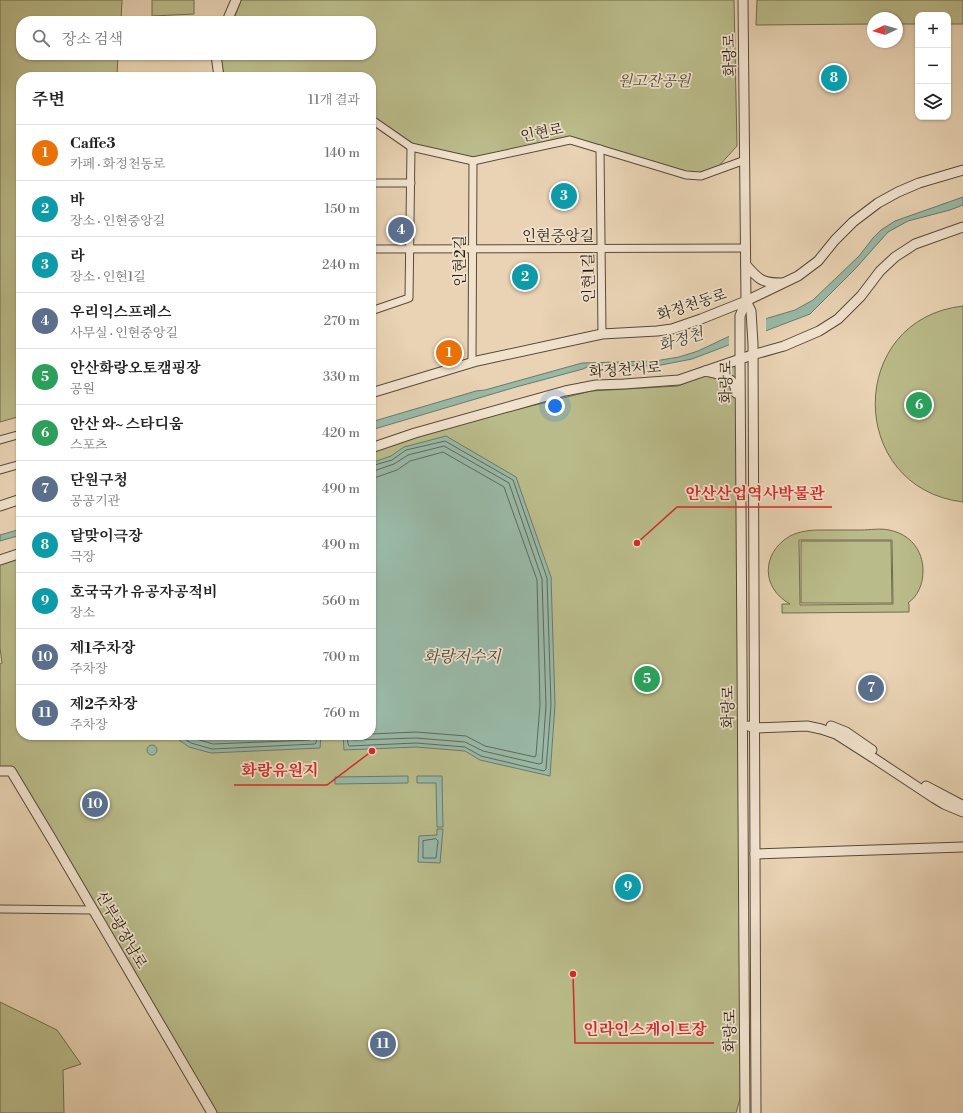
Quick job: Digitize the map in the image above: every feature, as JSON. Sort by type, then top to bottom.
[{"type":"street","points":[[229,16],[236,0]]},
{"type":"street","name":"화랑로","points":[[743,0],[746,301],[740,316],[740,414],[745,1113]]},
{"type":"street","points":[[217,60],[218,72]]},
{"type":"street","name":"인현로","points":[[376,123],[411,147],[473,160],[570,140],[686,176],[700,176],[745,160]]},
{"type":"street","points":[[376,309],[409,298],[411,147]]},
{"type":"street","name":"인현1길","points":[[600,149],[602,334]]},
{"type":"street","name":"인현2길","points":[[472,362],[473,160]]},
{"type":"street","name":"화정천동로","points":[[376,392],[472,362],[602,334],[672,329],[701,319],[746,301],[798,276],[818,261],[835,240],[853,222],[878,203],[919,183],[963,170]]},
{"type":"street","points":[[376,183],[411,183]]},
{"type":"street","name":"화정천서로","points":[[376,446],[415,433],[565,390],[596,384],[624,384],[679,380],[752,355],[784,346],[819,331],[838,318],[861,296],[880,271],[895,257],[915,244],[963,227]]},
{"type":"street","name":"인현중앙길","points":[[376,249],[746,248]]},
{"type":"street","points":[[746,266],[756,276],[767,283],[782,283]]},
{"type":"street","name":"화랑로","points":[[746,301],[751,311],[753,344],[756,1113]]},
{"type":"street","points":[[705,371],[724,376],[733,383],[736,388],[736,401],[740,414]]},
{"type":"street","points":[[0,440],[16,435]]},
{"type":"street","points":[[0,470],[16,465]]},
{"type":"street","points":[[0,506],[16,501]]},
{"type":"street","points":[[0,560],[16,555]]},
{"type":"street","points":[[754,724],[812,721],[846,732],[945,798],[963,806]]},
{"type":"street","points":[[742,724],[806,726],[836,734],[934,798],[963,812]]},
{"type":"street","name":"선부광장남로","points":[[0,771],[11,771],[54,841],[212,1113]]},
{"type":"street","points":[[754,854],[963,847]]},
{"type":"street","points":[[0,909],[94,910]]},
{"type":"street","points":[[739,1113],[745,1079]]},
{"type":"green space","points":[[0,0],[122,0],[121,16],[16,16],[16,60],[118,60],[117,72],[16,72],[16,417],[0,422]]},
{"type":"green space","points":[[152,0],[194,0],[194,14],[152,16]]},
{"type":"green space","name":"원고잔공원","points":[[241,0],[734,0],[737,146],[716,169],[690,179],[571,142],[480,161],[412,149],[376,125],[376,72],[224,72],[220,60],[376,60],[376,16],[235,16]]},
{"type":"green space","points":[[757,0],[963,0],[963,24],[951,24],[951,12],[915,12],[915,24],[903,24],[903,12],[867,12],[867,24],[756,25]]},
{"type":"green space","points":[[963,306],[963,502],[925,490],[897,467],[881,437],[875,404],[881,370],[897,340],[925,318]]},
{"type":"green space","points":[[744,359],[745,1081],[736,1113],[217,1113],[13,768],[0,768],[0,664],[2,663],[0,648],[0,563],[16,558],[16,740],[376,740],[376,448],[451,426],[591,391],[678,386]]},
{"type":"green space","points":[[886,529],[903,535],[909,539],[914,544],[921,556],[923,571],[919,589],[915,597],[908,603],[909,612],[782,613],[782,604],[790,604],[780,597],[774,589],[768,570],[770,561],[780,543],[790,536],[801,532],[817,530]],"holes":[[[799,540],[892,540],[893,604],[800,605]]]},
{"type":"green space","points":[[801,541],[891,541],[892,603],[801,603]]},
{"type":"green space","points":[[0,1002],[57,1030],[81,1064],[63,1070],[64,1113],[0,1113]]},
{"type":"water","points":[[963,197],[963,205],[908,221],[888,232],[856,268],[810,314],[692,359],[656,366],[589,366],[376,429],[376,421],[476,391],[485,390],[582,363],[655,361],[679,357],[698,351],[768,318],[795,310],[813,300],[859,256],[881,230],[895,221]]},
{"type":"water","name":"화랑저수지","points":[[446,436],[516,477],[551,577],[555,705],[550,776],[480,760],[465,751],[416,747],[344,750],[343,740],[376,740],[376,461],[391,456],[404,447]]},
{"type":"water","points":[[16,530],[16,536],[0,541],[0,535]]},
{"type":"water","points":[[179,740],[321,740],[320,748],[211,753],[189,747]]},
{"type":"water","points":[[150,745],[154,745],[156,746],[156,754],[150,755],[147,752],[147,748]]},
{"type":"water","points":[[408,776],[408,783],[335,784],[335,777]]},
{"type":"water","points":[[417,776],[442,776],[443,827],[437,827],[436,783],[417,783]]},
{"type":"water","points":[[437,829],[443,829],[440,863],[418,862],[419,836],[437,835]]},
{"type":"pier","points":[[766,317],[766,333],[729,347],[729,334]]},
{"type":"place","name":"달맞이극장","points":[[834,78]]},
{"type":"place","name":"라","points":[[564,196]]},
{"type":"place","name":"우리익스프레스","points":[[401,230]]},
{"type":"place","name":"바","points":[[525,277]]},
{"type":"place","name":"Caffe3","points":[[449,353]]},
{"type":"place","name":"안산 와~ 스타디움","points":[[919,405]]},
{"type":"place","name":"안산산업역사박물관","points":[[637,543]]},
{"type":"place","name":"안산화랑오토캠핑장","points":[[647,679]]},
{"type":"place","name":"단원구청","points":[[871,688]]},
{"type":"place","name":"화랑유원지","points":[[372,751]]},
{"type":"place","name":"제1주차장","points":[[95,804]]},
{"type":"place","name":"호국국가 유공자공적비","points":[[628,887]]},
{"type":"place","name":"인라인스케이트장","points":[[573,974]]},
{"type":"place","name":"제2주차장","points":[[383,1044]]},
{"type":"water label","name":"화정천","points":[[681,340]]}]
